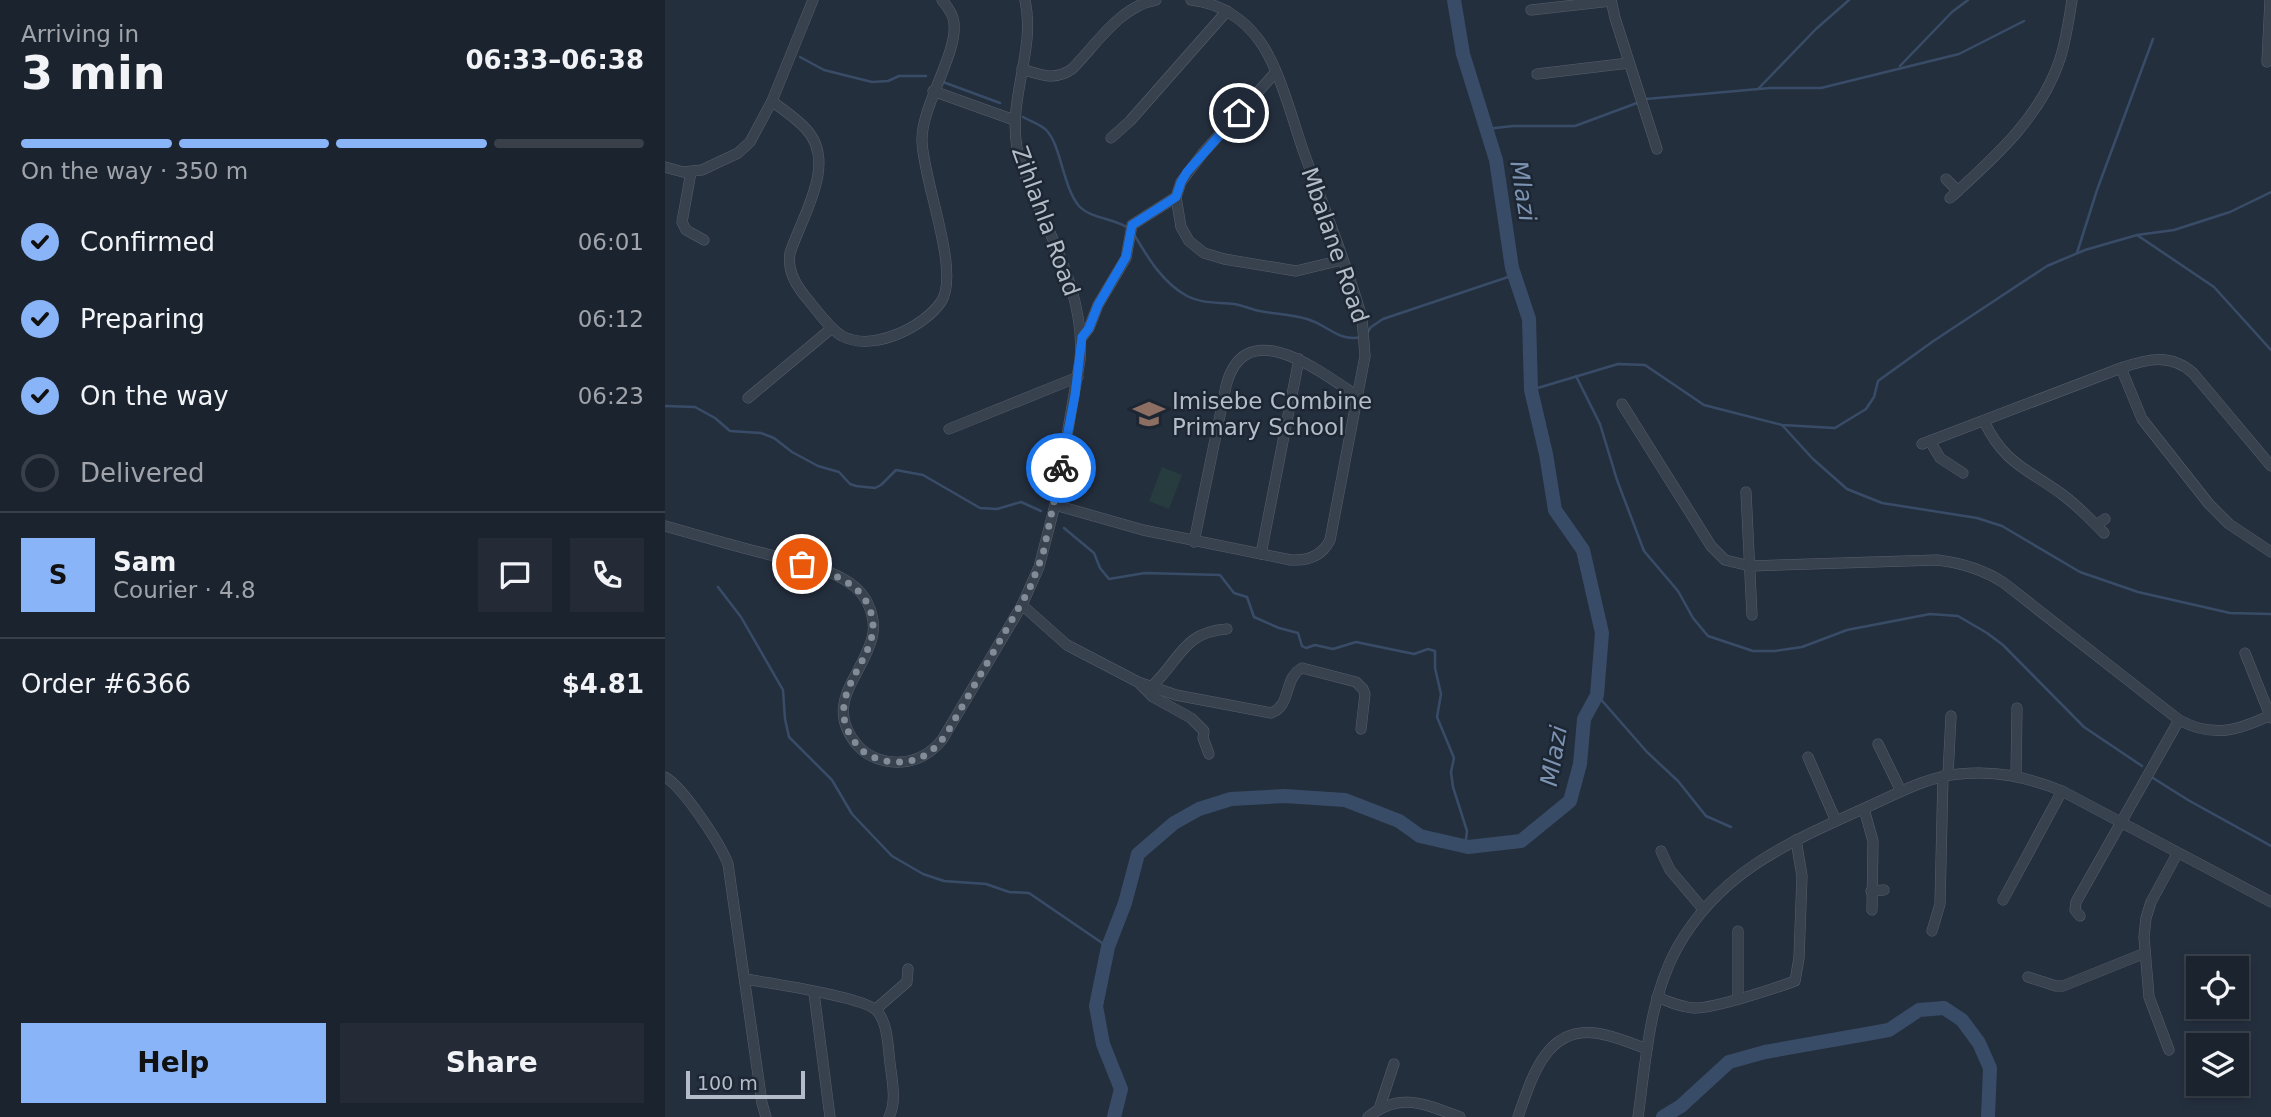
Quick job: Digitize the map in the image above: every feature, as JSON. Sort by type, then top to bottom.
[{"type":"street","points":[[665,167],[676,172],[691,172],[717,164],[744,148],[757,131],[772,101],[813,0]]},
{"type":"street","points":[[772,101],[806,129],[821,161],[817,181],[789,260],[794,280],[832,328],[841,335],[860,342],[882,340],[926,317],[936,309],[946,294],[948,280],[922,147],[922,130],[954,29],[952,15],[942,0]]},
{"type":"street","name":"Zihlahla Road","points":[[665,526],[796,562],[846,581],[861,593],[871,612],[874,625],[866,652],[844,698],[847,729],[861,749],[885,761],[911,761],[937,747],[1022,606],[1043,554],[1055,505],[1078,377],[1082,337],[1075,300],[1019,159],[1014,120],[1028,30],[1025,0]]},
{"type":"street","points":[[1022,69],[1052,77],[1066,72],[1114,23],[1143,1],[1156,0]]},
{"type":"street","name":"Mbalane Road","points":[[1055,505],[1120,525],[1261,554],[1301,560],[1315,556],[1327,546],[1365,356],[1365,335],[1360,309],[1275,73],[1261,42],[1244,23],[1227,11],[1192,0]]},
{"type":"street","points":[[1946,179],[1954,195],[2014,137],[2036,108],[2048,88],[2060,58],[2072,0]]},
{"type":"street","points":[[2267,62],[2270,0]]},
{"type":"street","points":[[1531,10],[1547,4],[1611,1],[1657,149]]},
{"type":"street","points":[[1111,138],[1122,130],[1227,11]]},
{"type":"street","points":[[1537,74],[1629,63]]},
{"type":"street","points":[[1275,73],[1187,172],[1176,197],[1178,219],[1184,234],[1195,246],[1213,257],[1296,271],[1342,260]]},
{"type":"street","points":[[933,91],[1014,120]]},
{"type":"street","points":[[691,172],[682,222],[686,230],[704,240]]},
{"type":"street","points":[[1082,337],[1126,257],[1132,225],[1176,197]]},
{"type":"street","points":[[748,398],[832,328]]},
{"type":"street","points":[[1194,542],[1226,386],[1232,367],[1240,358],[1255,351],[1279,352],[1299,359],[1357,396]]},
{"type":"street","points":[[1963,473],[1940,458],[1926,442],[2121,368],[2156,358],[2187,368],[2271,466]]},
{"type":"street","points":[[1261,554],[1299,359]]},
{"type":"street","points":[[2121,368],[2142,419],[2209,504],[2228,524],[2271,552]]},
{"type":"street","points":[[949,429],[1078,377]]},
{"type":"street","points":[[1622,404],[1711,546],[1725,560],[1750,566],[1937,560],[1983,570],[2014,591],[2179,720],[2198,729],[2224,732],[2271,716],[2245,653]]},
{"type":"street","points":[[1984,421],[2002,452],[2101,526]]},
{"type":"street","points":[[1746,492],[1752,615]]},
{"type":"street","points":[[1022,606],[1067,645],[1138,682],[1177,695],[1271,713],[1283,705],[1294,673],[1302,668],[1360,684],[1365,700],[1361,729]]},
{"type":"street","points":[[1151,687],[1191,640],[1206,631],[1227,629]]},
{"type":"street","points":[[1138,682],[1153,697],[1195,722],[1204,731],[1203,738],[1209,754]]},
{"type":"street","points":[[2016,775],[2017,708]]},
{"type":"street","points":[[1932,931],[1940,904],[1951,716]]},
{"type":"street","points":[[2080,916],[2075,910],[2076,902],[2179,720]]},
{"type":"street","points":[[1878,744],[1901,791]]},
{"type":"street","points":[[1808,757],[1836,821]]},
{"type":"street","points":[[1638,1117],[1657,996],[1676,950],[1703,909],[1738,874],[1769,854],[1901,791],[1946,776],[1979,772],[2016,775],[2062,791],[2271,902]]},
{"type":"street","points":[[665,777],[681,792],[725,857],[730,873],[756,1064],[766,1117]]},
{"type":"street","points":[[2004,900],[2062,791]]},
{"type":"street","points":[[1864,809],[1873,841],[1872,910]]},
{"type":"street","points":[[1657,996],[1674,1004],[1699,1008],[1793,982],[1796,978],[1802,876],[1796,840]]},
{"type":"street","points":[[1661,851],[1670,870],[1703,909]]},
{"type":"street","points":[[2169,1050],[2149,997],[2145,953],[2148,911],[2178,854]]},
{"type":"street","points":[[1871,891],[1884,890]]},
{"type":"street","points":[[1738,931],[1738,998]]},
{"type":"street","points":[[2028,977],[2063,986],[2145,953]]},
{"type":"street","points":[[876,1009],[907,982],[908,969]]},
{"type":"street","points":[[745,979],[857,1001],[876,1009],[885,1027],[889,1055],[893,1100],[889,1117]]},
{"type":"street","points":[[814,993],[830,1117]]},
{"type":"street","points":[[1518,1117],[1541,1060],[1550,1048],[1564,1038],[1581,1033],[1598,1033],[1647,1049]]},
{"type":"street","points":[[1379,1109],[1394,1064]]},
{"type":"street","points":[[1369,1117],[1379,1109],[1404,1102],[1424,1104],[1444,1114],[1460,1117]]},
{"type":"green space","points":[[1162,467],[1182,475],[1169,509],[1149,501]]},
{"type":"waterway","name":"Mlazi","points":[[1114,1117],[1121,1089],[1103,1044],[1096,1006],[1108,947],[1125,903],[1138,854],[1174,823],[1199,809],[1231,799],[1284,796],[1345,800],[1399,821],[1420,836],[1468,847],[1521,841],[1570,801],[1580,764],[1584,719],[1597,695],[1602,633],[1583,550],[1555,510],[1546,454],[1531,390],[1529,319],[1512,268],[1496,160],[1463,54],[1454,0]]},
{"type":"waterway","points":[[1759,88],[1816,29],[1849,0]]},
{"type":"waterway","points":[[1900,66],[1952,12],[1968,0]]},
{"type":"waterway","points":[[1646,99],[1770,88],[1821,88],[1959,54],[2024,21]]},
{"type":"waterway","points":[[2077,253],[2097,190],[2153,39]]},
{"type":"waterway","points":[[800,57],[824,70],[872,82],[888,81],[899,76],[926,76]]},
{"type":"waterway","points":[[943,82],[1000,103]]},
{"type":"waterway","points":[[1486,129],[1575,126],[1637,103]]},
{"type":"waterway","points":[[1023,117],[1042,127],[1052,138],[1069,188],[1079,206],[1090,214],[1128,228]]},
{"type":"waterway","points":[[1531,390],[1618,364],[1645,365],[1704,405],[1782,425],[1835,428],[1866,409],[1874,397],[1878,381],[2047,266],[2085,250],[2137,235],[2174,230],[2230,212],[2271,192]]},
{"type":"waterway","points":[[2137,235],[2214,287],[2271,350]]},
{"type":"waterway","points":[[1135,236],[1163,277],[1178,291],[1193,299],[1301,317],[1339,335],[1361,337]]},
{"type":"waterway","points":[[1367,333],[1383,319],[1514,275]]},
{"type":"waterway","points":[[1576,376],[1600,424],[1617,480],[1644,551],[1678,591],[1693,618],[1708,636],[1753,651],[1775,651],[1802,647],[1847,630],[1930,614],[1958,616],[2003,645],[2084,727],[2142,766]]},
{"type":"waterway","points":[[665,406],[695,407],[715,418],[730,431],[761,433],[774,438],[792,452],[818,466],[839,472],[850,484],[856,486],[875,488],[896,470],[923,475],[980,508],[997,509],[1021,502],[1041,511]]},
{"type":"waterway","points":[[1782,425],[1813,459],[1847,489],[1882,503],[1977,518],[2002,526],[2080,572],[2138,592],[2230,613],[2271,614]]},
{"type":"waterway","points":[[1064,528],[1094,553],[1100,568],[1109,579],[1145,573],[1220,575],[1234,593],[1247,597],[1254,617],[1298,633],[1302,646],[1306,648],[1315,645],[1333,649],[1356,642],[1414,654],[1428,649],[1435,651],[1435,668],[1441,694],[1437,717],[1454,758],[1451,772],[1467,831],[1465,847]]},
{"type":"waterway","points":[[718,587],[741,617],[783,690],[789,737],[832,780],[852,814],[892,856],[923,874],[944,881],[986,884],[1009,892],[1029,893],[1108,947]]},
{"type":"waterway","points":[[1597,695],[1647,752],[1678,781],[1706,816],[1731,827]]},
{"type":"waterway","points":[[2153,778],[2271,846]]},
{"type":"waterway","points":[[1663,1117],[1681,1106],[1729,1062],[1765,1052],[1889,1030],[1919,1010],[1944,1008],[1962,1020],[1979,1043],[1990,1068],[1988,1117]]},
{"type":"way so far","points":[[802,564],[846,581],[861,593],[871,612],[874,625],[872,638],[844,698],[847,729],[867,754],[885,761],[911,761],[937,747],[1022,606],[1043,554],[1061,468]]},
{"type":"place","name":"Imisebe Combine Primary School","points":[[1149,414]]},
{"type":"route","points":[[1061,468],[1075,395],[1082,337],[1126,257],[1132,225],[1176,197],[1187,172],[1239,113]]}]
